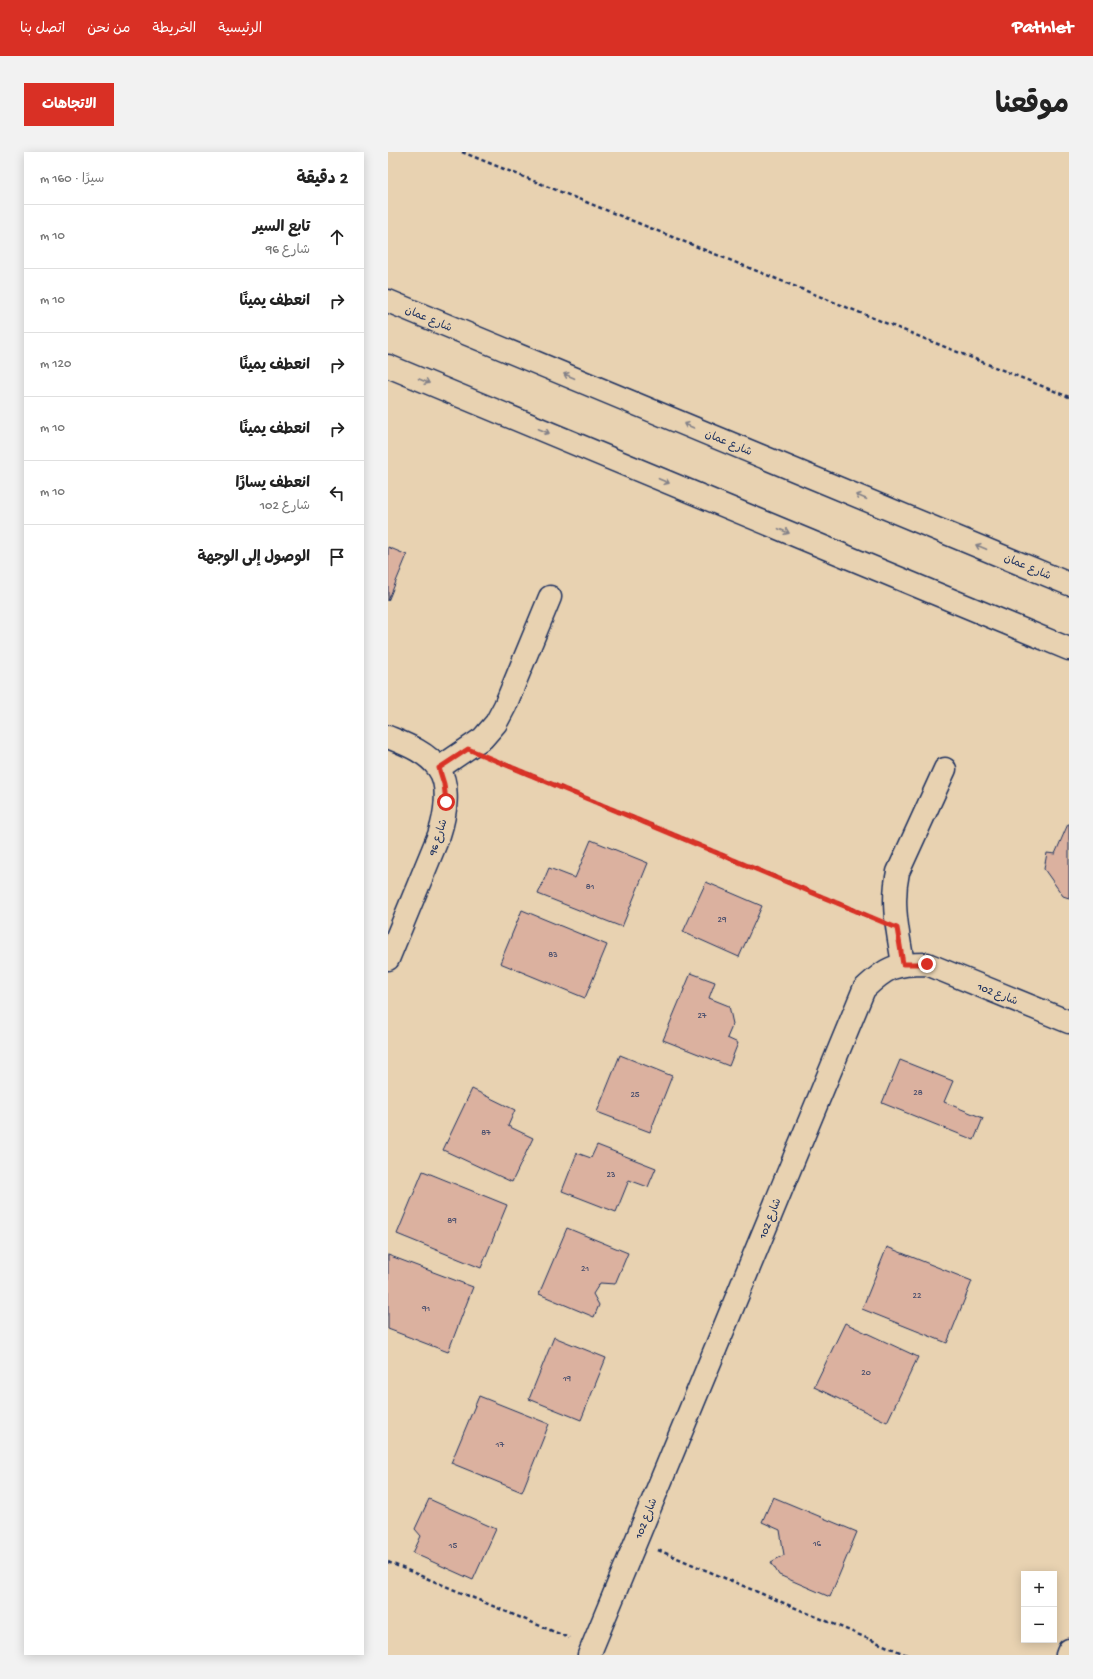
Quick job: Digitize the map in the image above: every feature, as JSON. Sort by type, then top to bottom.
[{"type":"main road","name":"شارع عمان","points":[[388,301],[1069,584]]},
{"type":"main road","points":[[388,366],[1069,649]]},
{"type":"main road","points":[[388,737],[411,747],[439,768],[483,738],[496,723],[505,706],[550,597]]},
{"type":"main road","name":"شارع 96","points":[[388,959],[439,835],[444,818],[446,802],[444,784],[439,768]]},
{"type":"main road","points":[[903,964],[894,903],[898,872],[945,769]]},
{"type":"main road","name":"شارع 102","points":[[590,1651],[864,989],[881,973],[903,964],[927,964],[1069,1022]]},
{"type":"main road","points":[[1067,1655],[1069,1650]]},
{"type":"path","points":[[462,152],[1069,397]]},
{"type":"path","points":[[468,749],[897,928]]},
{"type":"path","points":[[636,1540],[907,1655]]},
{"type":"path","points":[[388,1562],[590,1651]]},
{"type":"building","points":[[388,547],[407,555],[388,601]]},
{"type":"building","points":[[1068,824],[1069,898],[1063,896],[1044,869],[1047,853],[1055,854]]},
{"type":"building","points":[[591,840],[648,863],[622,927],[538,894],[549,868],[575,878]]},
{"type":"building","points":[[706,882],[762,906],[739,957],[683,932]]},
{"type":"building","points":[[522,910],[607,945],[585,998],[500,963]]},
{"type":"building","points":[[691,973],[715,982],[709,998],[729,1006],[733,1024],[727,1038],[738,1043],[729,1066],[663,1040]]},
{"type":"building","points":[[620,1055],[672,1076],[650,1132],[597,1112]]},
{"type":"building","points":[[900,1060],[953,1081],[944,1102],[983,1118],[974,1140],[882,1103]]},
{"type":"building","points":[[472,1089],[515,1110],[508,1126],[533,1138],[512,1182],[443,1150]]},
{"type":"building","points":[[597,1145],[656,1168],[648,1187],[629,1180],[616,1212],[562,1191],[577,1153],[591,1158]]},
{"type":"building","points":[[423,1171],[507,1205],[481,1268],[397,1234]]},
{"type":"building","points":[[567,1228],[628,1253],[615,1284],[600,1283],[593,1294],[599,1305],[594,1317],[539,1294]]},
{"type":"building","points":[[887,1247],[972,1281],[947,1343],[862,1309]]},
{"type":"building","points":[[388,1255],[473,1287],[448,1352],[388,1329]]},
{"type":"building","points":[[845,1323],[918,1357],[887,1422],[814,1387]]},
{"type":"building","points":[[554,1337],[606,1358],[581,1420],[529,1399]]},
{"type":"building","points":[[479,1396],[549,1424],[522,1492],[451,1463]]},
{"type":"building","points":[[773,1497],[857,1532],[830,1597],[779,1575],[771,1562],[784,1555],[780,1530],[762,1522]]},
{"type":"building","points":[[429,1499],[496,1529],[473,1580],[413,1553],[421,1536],[415,1529]]},
{"type":"route","points":[[446,802],[444,784],[439,768],[468,749],[897,928],[903,964],[927,964]]}]
